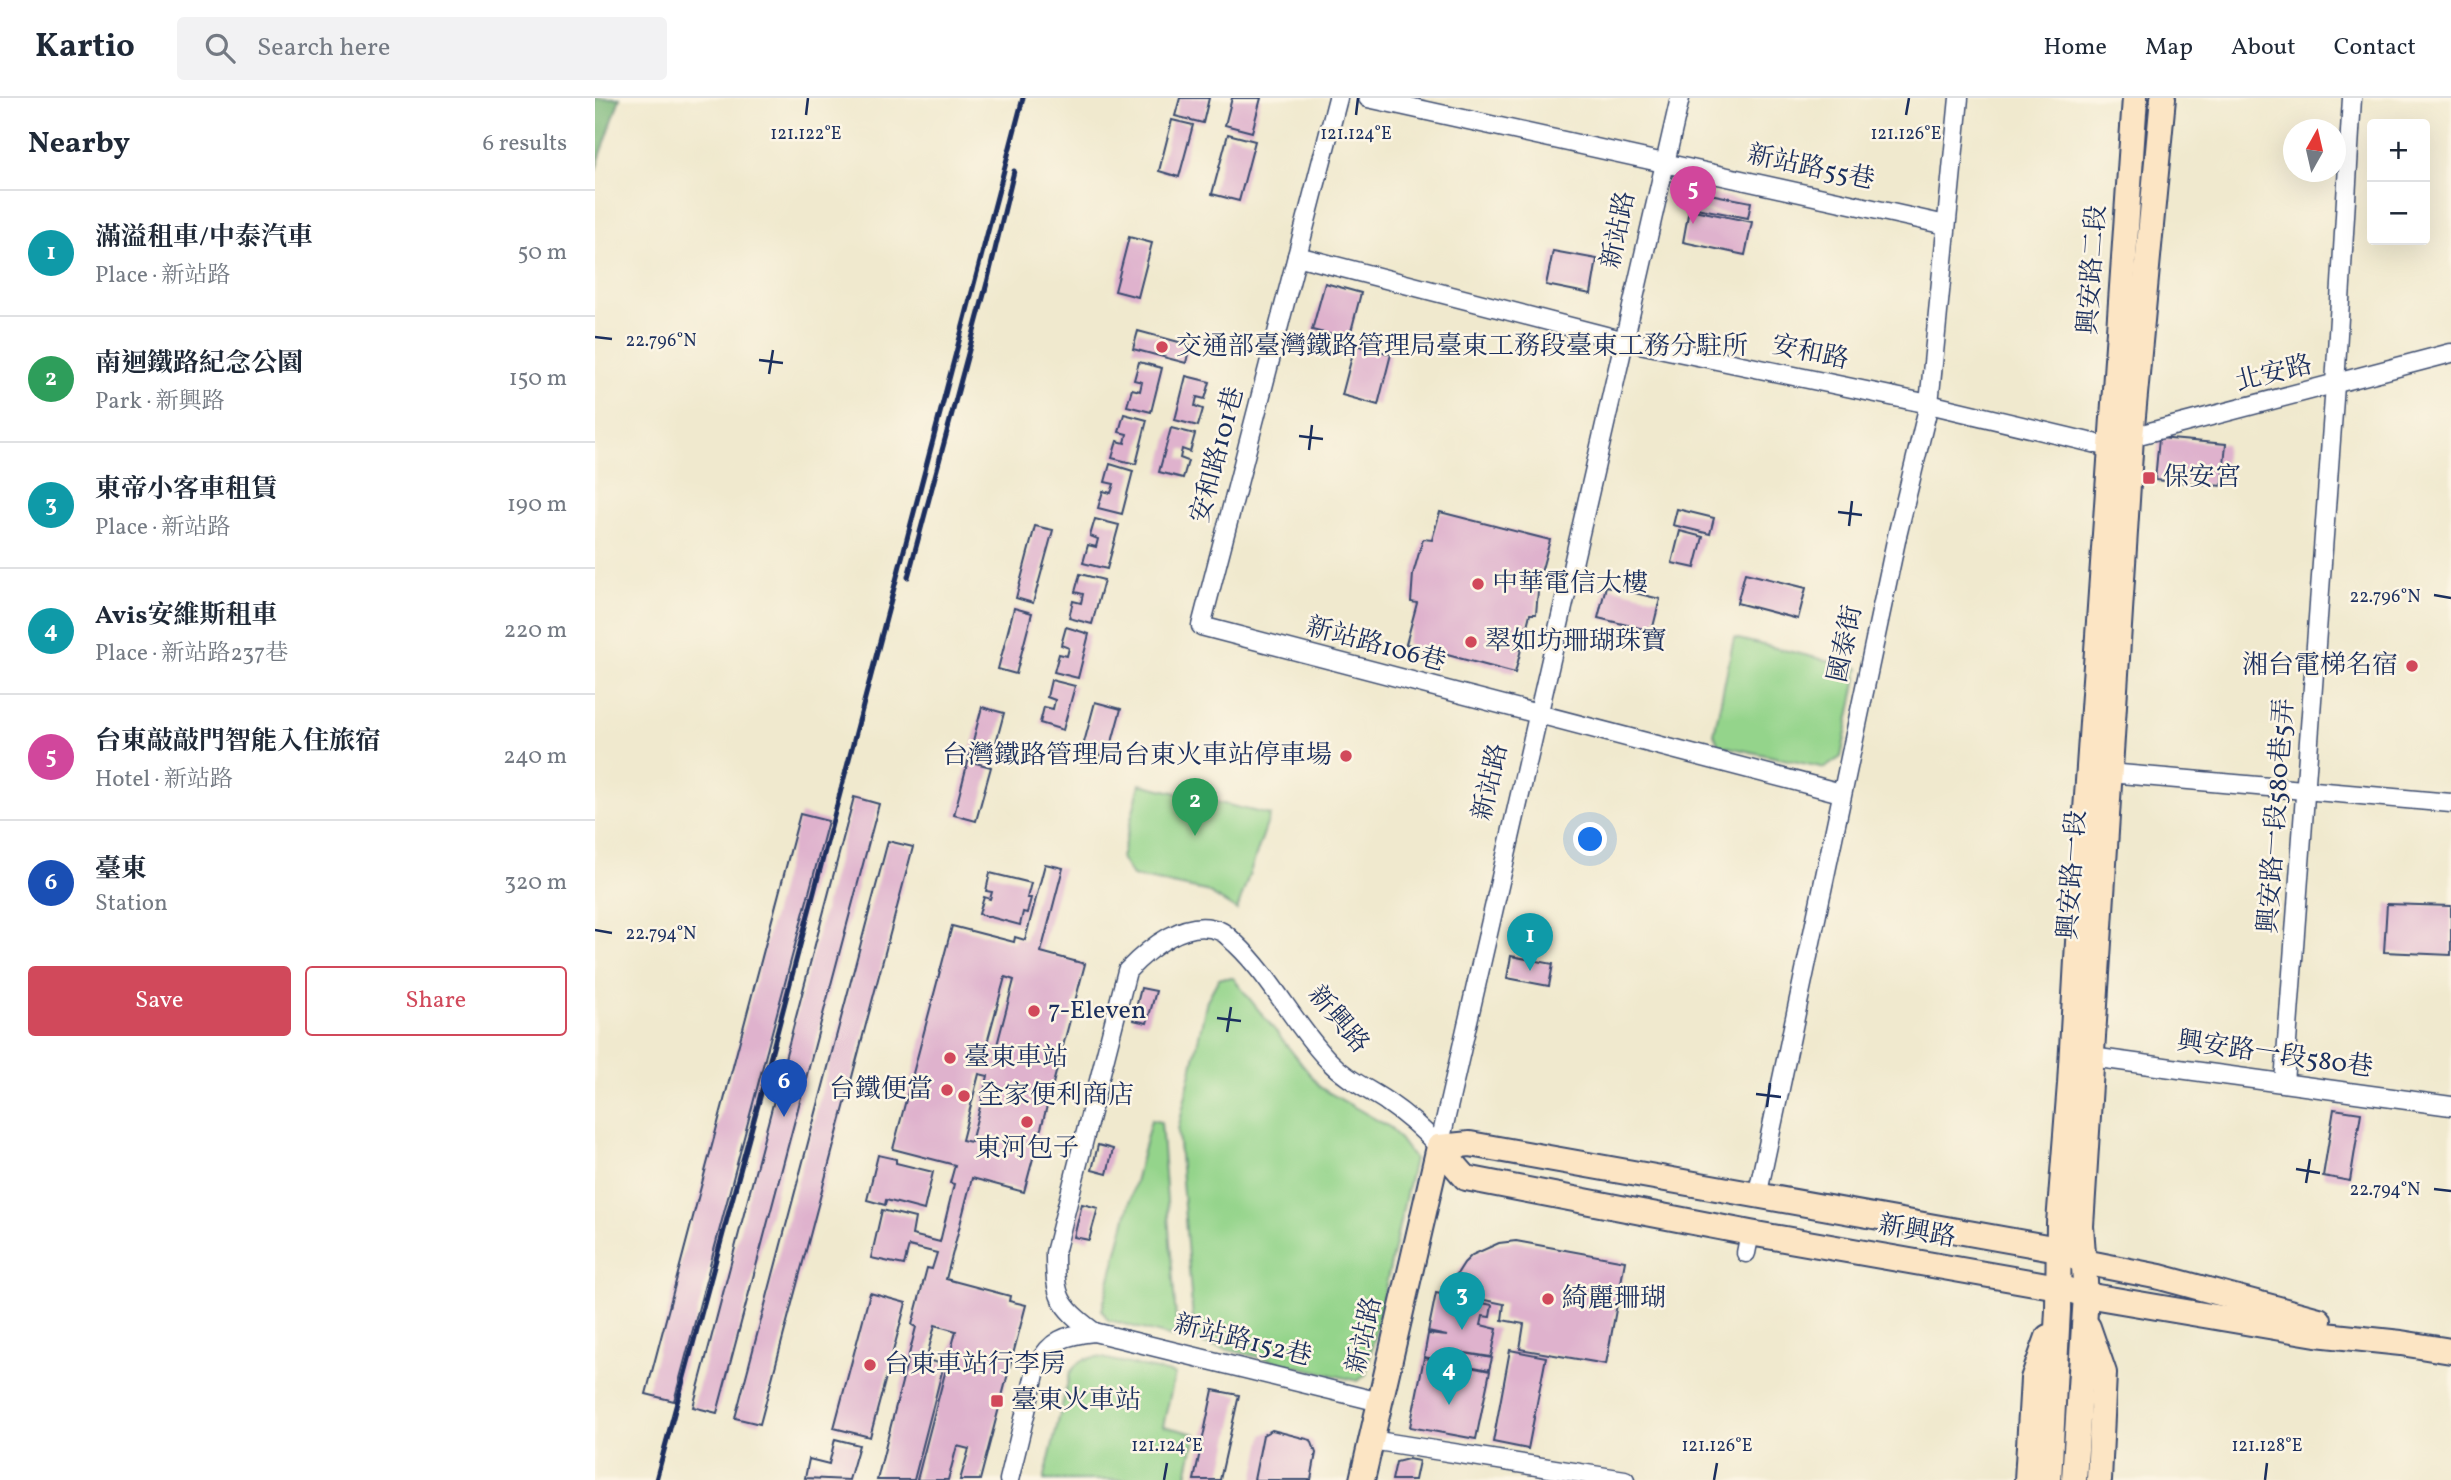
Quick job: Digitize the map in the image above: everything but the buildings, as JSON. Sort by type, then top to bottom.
[{"type":"street","name":"安和路101巷","points":[[1201,626],[1338,98]]},
{"type":"street","name":"新站路55巷","points":[[1368,98],[1946,225]]},
{"type":"street","name":"新站路","points":[[1362,1480],[1680,98]]},
{"type":"street","name":"國泰街","points":[[1757,1197],[1841,793],[1929,404],[1959,98]]},
{"type":"street","name":"興安路二段","points":[[2121,442],[2135,98]]},
{"type":"street","name":"興安路二段","points":[[2121,442],[2163,98]]},
{"type":"street","name":"興安路一段580巷5弄","points":[[2284,1083],[2335,385],[2351,98]]},
{"type":"street","name":"安和路","points":[[1297,256],[1625,341],[2121,442]]},
{"type":"street","name":"北安路","points":[[2121,442],[2451,353]]},
{"type":"street","name":"興安路一段","points":[[2074,1480],[2085,1305],[2081,1226],[2109,773],[2121,442]]},
{"type":"street","name":"興安路一段","points":[[2049,1480],[2058,1249],[2121,442]]},
{"type":"street","name":"新站路106巷","points":[[1201,626],[1841,793]]},
{"type":"street","points":[[2109,773],[2451,803]]},
{"type":"street","name":"新興路","points":[[1094,1332],[1076,1319],[1061,1303],[1055,1283],[1055,1253],[1127,971],[1143,954],[1166,937],[1201,927],[1219,930],[1246,954],[1328,1060],[1415,1123],[1466,1178],[1748,1243],[2085,1305],[2451,1351]]},
{"type":"street","name":"興安路一段580巷","points":[[2091,1057],[2451,1106]]},
{"type":"street","name":"新興路","points":[[1439,1147],[1470,1144],[2058,1249],[2084,1262],[2160,1277],[2401,1343]]},
{"type":"street","name":"興安路一段","points":[[2028,1480],[2033,1379],[2058,1298]]},
{"type":"street","name":"興安路一段","points":[[2085,1305],[2104,1373],[2099,1480]]},
{"type":"street","points":[[1009,1480],[1037,1366],[1045,1350],[1074,1334],[1094,1332]]},
{"type":"street","name":"新站路152巷","points":[[1094,1332],[1380,1402]]},
{"type":"street","points":[[1371,1440],[1552,1474],[1625,1480]]},
{"type":"green space","points":[[595,98],[620,98],[595,172]]},
{"type":"green space","points":[[1734,638],[1859,668],[1841,757],[1825,768],[1719,745],[1714,734]]},
{"type":"green space","points":[[1140,784],[1270,815],[1237,910],[1206,891],[1132,876],[1121,858]]},
{"type":"green space","points":[[1219,978],[1233,978],[1321,1088],[1391,1128],[1414,1159],[1366,1374],[1358,1381],[1200,1343],[1194,1333],[1178,1130],[1207,1000]]},
{"type":"green space","points":[[1151,1120],[1161,1122],[1177,1333],[1172,1337],[1108,1320],[1102,1310]]},
{"type":"green space","points":[[1098,1357],[1175,1374],[1163,1426],[1196,1434],[1186,1480],[1044,1480],[1070,1373],[1082,1361]]},
{"type":"railway","points":[[656,1480],[759,1101],[1023,98]]},
{"type":"railway","points":[[908,577],[987,283],[1014,171]]},
{"type":"place","name":"台東敲敲門智能入住旅宿","points":[[1693,224]]},
{"type":"place","name":"交通部臺灣鐵路管理局臺東工務段臺東工務分駐所","points":[[1162,347]]},
{"type":"place","name":"保安宮","points":[[2149,478]]},
{"type":"place","name":"中華電信大樓","points":[[1478,584]]},
{"type":"place","name":"翠如坊珊瑚珠寶","points":[[1471,642]]},
{"type":"place","name":"湘台電梯名宿","points":[[2412,666]]},
{"type":"place","name":"台灣鐵路管理局台東火車站停車場","points":[[1346,756]]},
{"type":"place","name":"南迴鐵路紀念公園","points":[[1195,836]]},
{"type":"place","name":"滿溢租車/中泰汽車","points":[[1530,971]]},
{"type":"place","name":"7-Eleven","points":[[1034,1011]]},
{"type":"place","name":"臺東車站","points":[[950,1058]]},
{"type":"place","name":"台鐵便當","points":[[947,1090]]},
{"type":"place","name":"全家便利商店","points":[[964,1096]]},
{"type":"place","name":"臺東","points":[[784,1117]]},
{"type":"place","name":"東河包子","points":[[1027,1122]]},
{"type":"place","name":"綺麗珊瑚","points":[[1548,1299]]},
{"type":"place","name":"東帝小客車租賃","points":[[1462,1330]]},
{"type":"place","name":"台東車站行李房","points":[[870,1365]]},
{"type":"place","name":"臺東火車站","points":[[997,1401]]},
{"type":"place","name":"Avis安維斯租車","points":[[1449,1405]]}]
